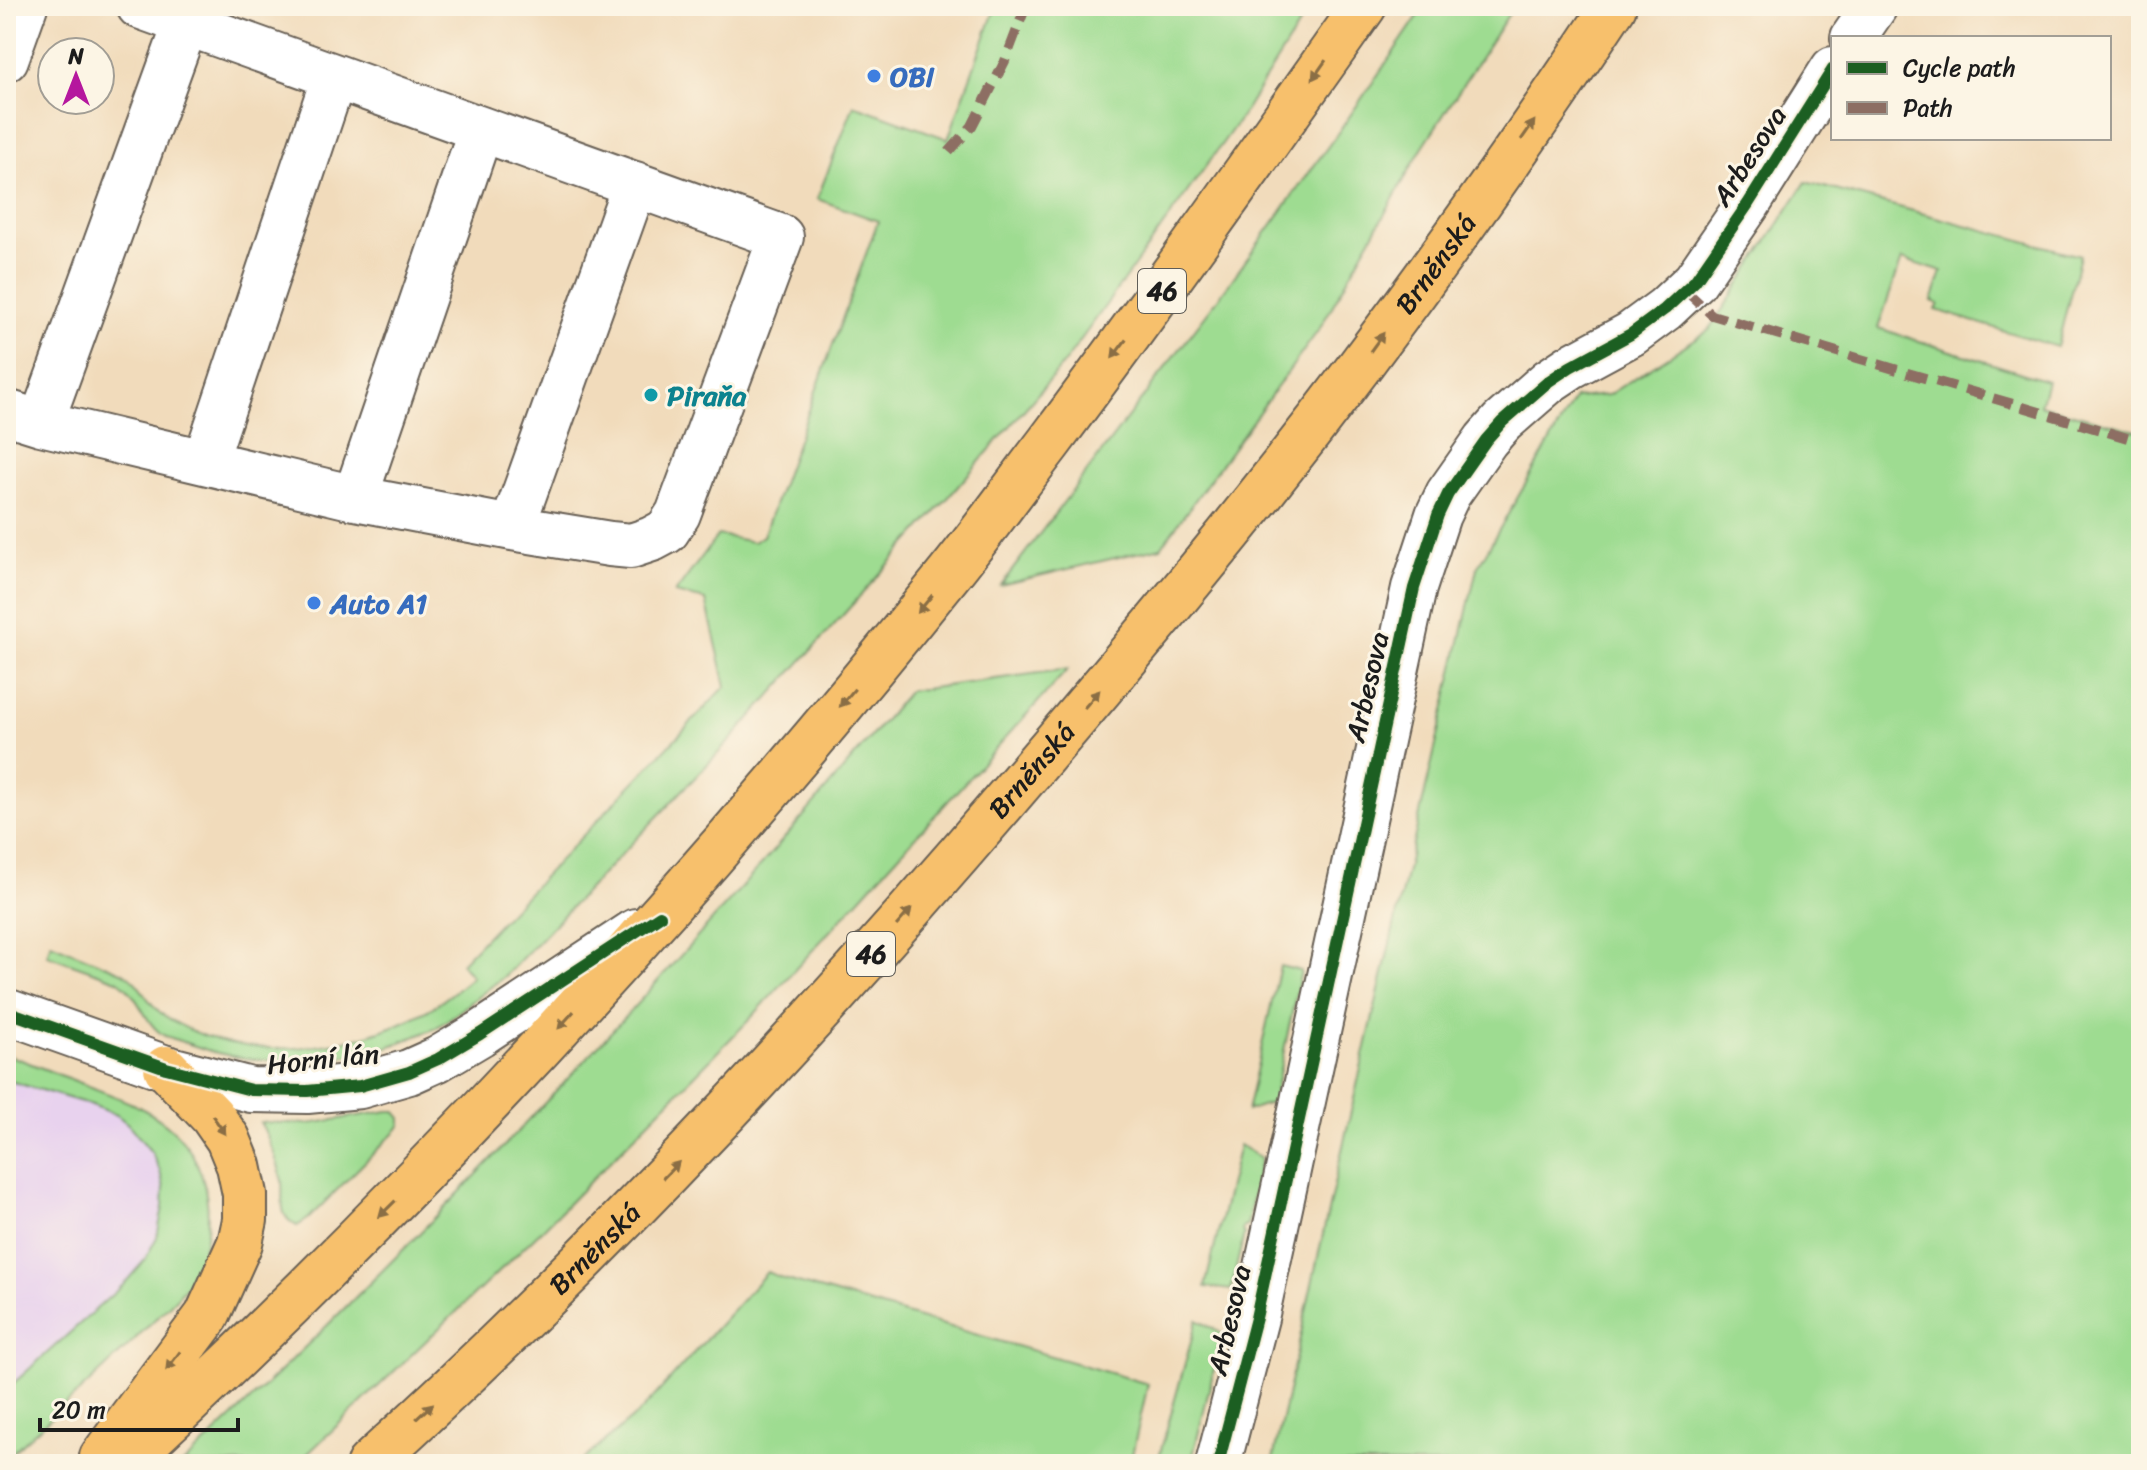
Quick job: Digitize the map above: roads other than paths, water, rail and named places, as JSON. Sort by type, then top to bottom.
[{"type":"main road","name":"46","points":[[123,1464],[302,1294],[533,1057],[819,732],[953,570],[1146,313],[1364,6]]},
{"type":"main road","name":"Brněnská","points":[[369,1464],[537,1305],[749,1088],[875,951],[1102,688],[1331,405],[1503,168],[1614,6]]},
{"type":"main road","points":[[97,1464],[207,1316],[240,1243],[245,1220],[245,1194],[239,1166],[228,1139],[212,1116],[166,1068]]},
{"type":"street","points":[[6,59],[25,6]]},
{"type":"street","points":[[139,6],[781,237],[678,514],[667,531],[631,546],[512,528],[355,498],[23,418],[186,23]]},
{"type":"street","points":[[1854,36],[1875,6]]},
{"type":"street","name":"Arbesova","points":[[1218,1464],[1256,1318],[1414,588],[1438,515],[1467,466],[1502,422],[1549,381],[1631,334],[1695,281],[1831,72]]},
{"type":"street","points":[[205,462],[334,77]]},
{"type":"street","points":[[355,498],[481,129]]},
{"type":"street","points":[[512,528],[635,184]]},
{"type":"street","name":"Horní lán","points":[[6,1011],[166,1068],[251,1090],[293,1091],[360,1086],[409,1072],[438,1059],[660,916]]},
{"type":"place","name":"OBI","points":[[874,76]]},
{"type":"place","name":"Piraňa","points":[[651,395]]},
{"type":"place","name":"Auto A1","points":[[314,603]]}]
